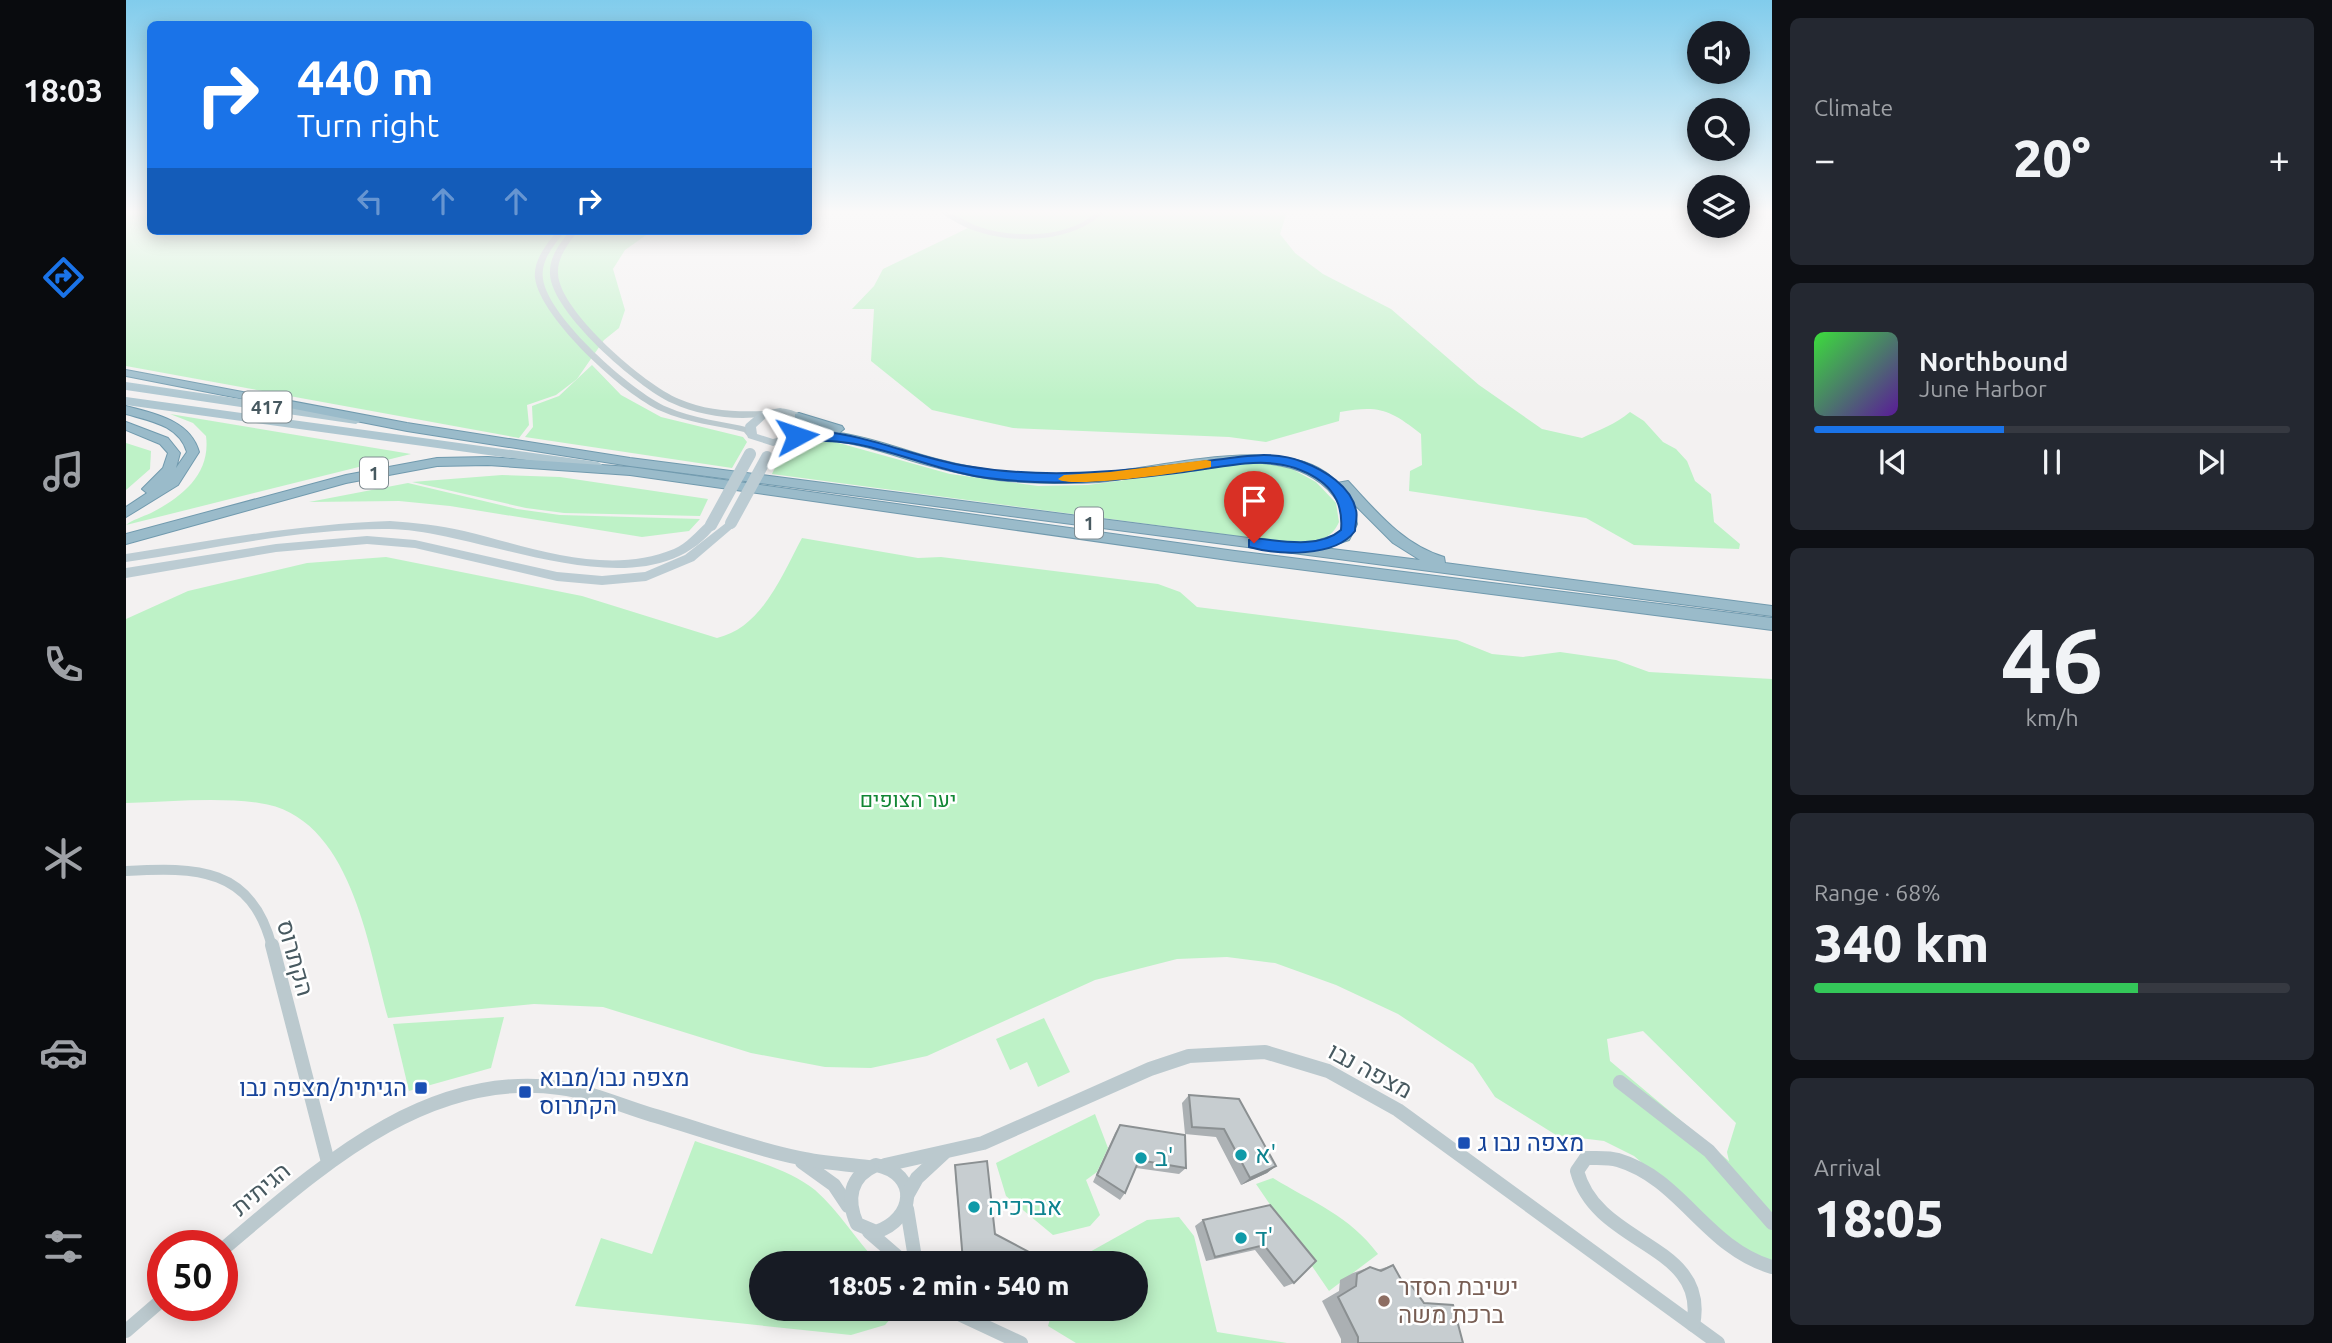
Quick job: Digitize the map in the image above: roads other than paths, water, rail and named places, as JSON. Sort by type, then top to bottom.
[{"type":"highway","name":"1","points":[[126,373],[407,428],[630,462],[1772,611]]},
{"type":"highway","points":[[126,410],[182,431],[191,442],[193,452],[173,482],[126,513]]},
{"type":"highway","points":[[799,417],[892,451]]},
{"type":"highway","points":[[126,426],[164,440],[174,457],[162,477],[126,504]]},
{"type":"highway","points":[[785,441],[828,434],[964,470],[1010,477],[1085,478],[1249,459],[1284,461],[1322,476],[1339,491],[1350,510],[1350,526],[1344,537],[1316,546],[1209,539]]},
{"type":"highway","points":[[1167,468],[1250,452],[1297,457],[1337,478],[1392,535],[1420,554],[1503,574]]},
{"type":"highway","name":"1","points":[[126,539],[346,479],[437,462],[488,461],[630,471],[1221,554],[1772,624]]},
{"type":"main road","name":"417","points":[[126,386],[407,428]]},
{"type":"main road","name":"417","points":[[126,401],[630,471]]},
{"type":"main road","points":[[126,558],[336,526],[395,525],[587,563],[621,564],[652,560],[680,551],[711,525],[750,454],[754,437],[750,426],[764,414],[788,412],[799,417],[803,426],[767,457],[732,523],[701,553],[665,573],[600,582],[563,577],[402,543],[368,540],[254,551],[126,573]]},
{"type":"main road","points":[[754,437],[785,441]]},
{"type":"street","points":[[541,275],[540,283],[547,301],[617,379],[650,402],[678,415],[747,430],[754,437]]},
{"type":"street","points":[[553,275],[556,287],[571,311],[631,373],[662,395],[687,406],[741,416],[764,414]]},
{"type":"street","name":"הקתרוס","points":[[126,871],[206,871],[226,876],[251,899],[269,934],[328,1162]]},
{"type":"street","name":"מצפה נבו","points":[[885,1165],[983,1143],[1150,1069],[1189,1056],[1241,1051],[1276,1055],[1328,1071],[1398,1110],[1718,1343]]},
{"type":"street","points":[[1620,1082],[1701,1144],[1772,1223]]},
{"type":"street","points":[[328,1162],[406,1113],[438,1100],[467,1092],[529,1085],[590,1096],[826,1164],[867,1167],[885,1165],[901,1175],[908,1200],[914,1251]]},
{"type":"street","points":[[866,1230],[886,1231],[895,1226],[917,1178],[947,1150]]},
{"type":"street","points":[[793,1156],[834,1185],[852,1214],[891,1251]]},
{"type":"street","points":[[1693,1325],[1695,1294],[1683,1274],[1601,1212],[1582,1192],[1577,1183],[1577,1171],[1586,1158],[1611,1158],[1646,1172],[1685,1203],[1738,1254],[1748,1261],[1772,1267]]},
{"type":"street","name":"הגיתית","points":[[238,1237],[328,1162]]},
{"type":"street","points":[[852,1214],[850,1192],[854,1181],[867,1167]]},
{"type":"street","points":[[126,1331],[147,1313]]},
{"type":"street","points":[[974,1321],[1021,1343]]},
{"type":"place","name":"הגיתית/מצפה נבו","points":[[421,1088]]},
{"type":"place","name":"מצפה נבו/מבוא הקתרוס","points":[[525,1092]]},
{"type":"place","name":"מצפה נבו ג","points":[[1464,1143]]},
{"type":"place","name":"א'","points":[[1241,1155]]},
{"type":"place","name":"ב'","points":[[1141,1158]]},
{"type":"place","name":"אברכיה","points":[[974,1207]]},
{"type":"place","name":"ד'","points":[[1241,1238]]},
{"type":"place","name":"ישיבת הסדר ברכת משה","points":[[1384,1301]]},
{"type":"park label","name":"יער הצופים","points":[[908,800]]}]
